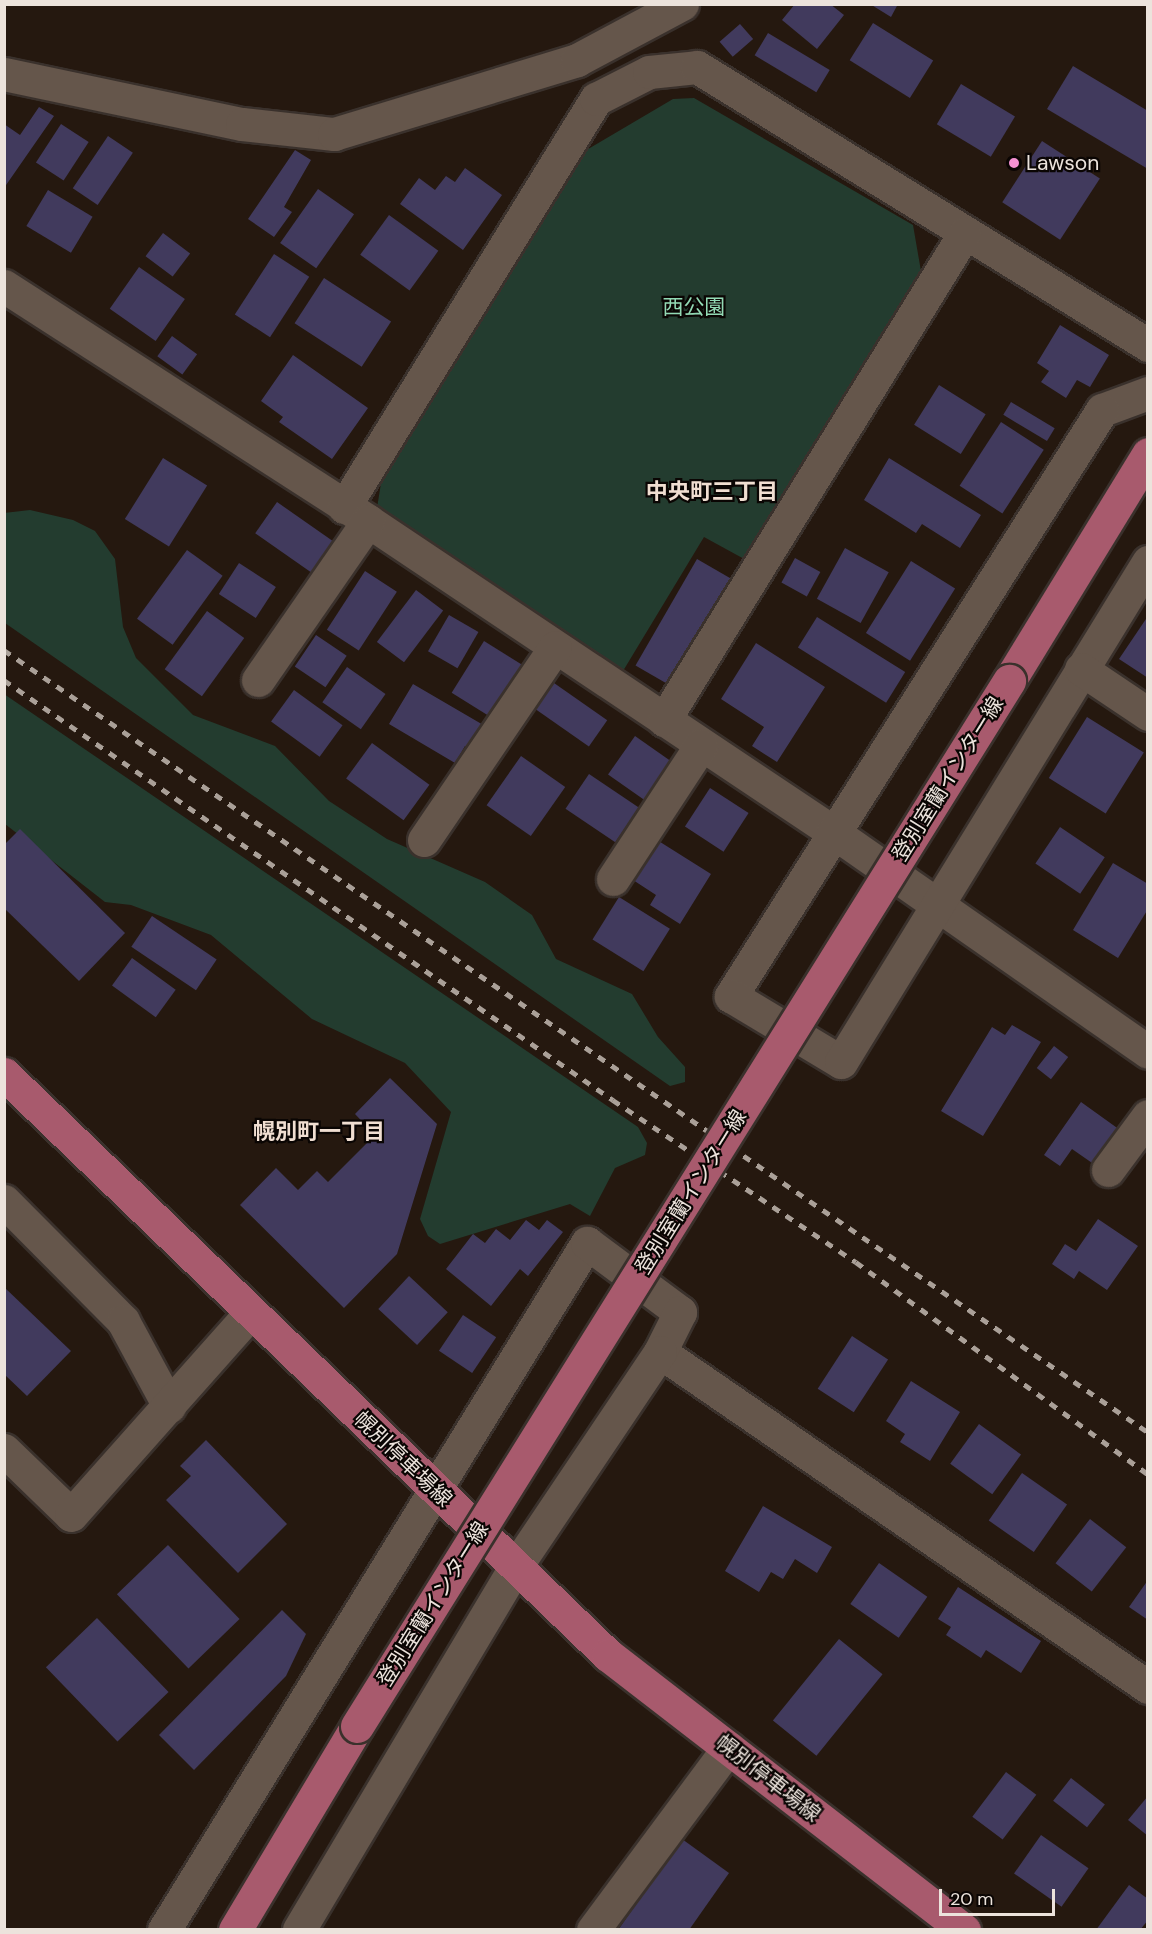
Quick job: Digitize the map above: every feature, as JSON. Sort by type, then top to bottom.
[{"type":"main road","name":"登別室蘭インター線","points":[[235,1929],[357,1726],[1009,681],[1148,454]]},
{"type":"main road","name":"幌別停車場線","points":[[4,1074],[514,1569],[608,1655],[963,1929]]},
{"type":"street","points":[[4,74],[242,124],[334,134],[577,60],[682,4]]},
{"type":"street","points":[[638,28],[648,72]]},
{"type":"street","points":[[258,680],[596,99],[648,72],[697,67],[964,234],[1148,345]]},
{"type":"street","points":[[664,720],[964,234]]},
{"type":"street","points":[[4,286],[356,514],[833,832],[934,906],[1148,1052]]},
{"type":"street","points":[[1148,393],[1102,410],[731,996],[842,1062],[934,906],[1148,562]]},
{"type":"street","points":[[424,840],[555,647]]},
{"type":"street","points":[[1081,669],[1148,714]]},
{"type":"street","points":[[613,879],[701,745]]},
{"type":"street","points":[[1108,1170],[1148,1116]]},
{"type":"street","points":[[4,1201],[123,1321],[169,1406]]},
{"type":"street","points":[[164,1929],[587,1244],[680,1312],[660,1352],[514,1569],[299,1929]]},
{"type":"street","points":[[4,1450],[71,1515],[251,1312]]},
{"type":"street","points":[[660,1352],[1148,1687]]},
{"type":"street","points":[[593,1929],[728,1748]]},
{"type":"green space","name":"西公園","points":[[694,98],[913,225],[922,277],[746,560],[704,537],[623,671],[377,508],[381,483],[578,155],[673,99]]},
{"type":"green space","points":[[30,510],[73,520],[95,531],[115,559],[123,627],[136,658],[193,715],[275,746],[329,801],[387,839],[485,882],[532,915],[556,959],[632,994],[658,1037],[685,1067],[685,1082],[670,1086],[5,623],[4,513]]},
{"type":"green space","points":[[4,694],[638,1127],[647,1143],[645,1155],[615,1168],[590,1216],[570,1204],[440,1244],[428,1236],[420,1219],[451,1112],[405,1063],[312,1019],[211,935],[131,905],[105,902],[5,824]]},
{"type":"building","points":[[795,4],[830,4],[844,15],[817,49],[782,20]]},
{"type":"building","points":[[870,4],[898,4],[891,17]]},
{"type":"building","points":[[873,23],[933,61],[910,98],[850,60]]},
{"type":"building","points":[[740,24],[753,39],[733,57],[720,42]]},
{"type":"building","points":[[768,33],[830,70],[816,92],[755,55]]},
{"type":"building","points":[[1073,66],[1148,111],[1148,169],[1047,109]]},
{"type":"building","points":[[961,84],[1015,116],[991,157],[937,124]]},
{"type":"building","points":[[39,107],[54,116],[4,188],[4,124],[20,135]]},
{"type":"building","points":[[61,124],[89,142],[64,181],[36,163]]},
{"type":"building","points":[[108,136],[133,153],[98,205],[73,188]]},
{"type":"building","points":[[1042,141],[1100,179],[1060,240],[1002,202]]},
{"type":"building","points":[[295,150],[311,160],[284,207],[292,212],[274,237],[248,219]]},
{"type":"building","points":[[465,168],[502,195],[463,250],[400,204],[419,178],[435,190],[446,176],[455,182]]},
{"type":"building","points":[[318,189],[354,214],[316,268],[280,243]]},
{"type":"building","points":[[48,190],[93,217],[71,253],[26,226]]},
{"type":"building","points":[[389,215],[438,251],[410,290],[360,255]]},
{"type":"building","points":[[163,233],[190,253],[173,277],[146,256]]},
{"type":"building","points":[[274,254],[309,277],[270,337],[235,314]]},
{"type":"building","points":[[139,267],[185,299],[156,341],[110,309]]},
{"type":"building","points":[[324,278],[391,322],[362,367],[295,323]]},
{"type":"building","points":[[1060,325],[1109,355],[1090,387],[1077,380],[1066,398],[1041,382],[1049,371],[1037,363]]},
{"type":"building","points":[[172,336],[197,354],[182,374],[157,356]]},
{"type":"building","points":[[293,355],[368,408],[332,459],[279,422],[283,417],[261,401]]},
{"type":"building","points":[[939,385],[986,414],[961,454],[914,425]]},
{"type":"building","points":[[1011,402],[1055,428],[1047,441],[1003,415]]},
{"type":"building","points":[[1001,422],[1044,450],[1002,514],[960,486]]},
{"type":"building","points":[[163,458],[207,486],[169,547],[125,519]]},
{"type":"building","points":[[889,458],[981,515],[960,548],[922,524],[916,533],[864,500]]},
{"type":"building","points":[[277,502],[336,543],[314,574],[255,533]]},
{"type":"building","points":[[845,548],[889,572],[861,623],[817,599]]},
{"type":"building","points":[[187,550],[223,576],[173,645],[137,619]]},
{"type":"building","points":[[795,558],[820,572],[807,597],[781,582]]},
{"type":"building","points":[[697,559],[731,578],[669,685],[636,666]]},
{"type":"building","points":[[911,561],[955,589],[910,661],[866,633]]},
{"type":"building","points":[[239,563],[276,587],[256,618],[219,594]]},
{"type":"building","points":[[365,571],[397,592],[359,650],[327,630]]},
{"type":"building","points":[[416,590],[443,610],[404,662],[377,642]]},
{"type":"building","points":[[207,611],[244,638],[202,696],[165,669]]},
{"type":"building","points":[[449,615],[478,632],[457,668],[428,651]]},
{"type":"building","points":[[1148,616],[1148,678],[1119,659]]},
{"type":"building","points":[[817,617],[905,672],[886,703],[798,648]]},
{"type":"building","points":[[316,635],[347,656],[325,687],[295,667]]},
{"type":"building","points":[[484,641],[528,669],[496,720],[452,693]]},
{"type":"building","points":[[756,643],[825,687],[777,762],[752,746],[764,727],[721,699]]},
{"type":"building","points":[[347,667],[386,694],[361,729],[322,702]]},
{"type":"building","points":[[554,683],[607,720],[589,746],[536,709]]},
{"type":"building","points":[[413,684],[485,726],[471,750],[465,746],[455,763],[389,724]]},
{"type":"building","points":[[294,690],[343,725],[320,757],[271,722]]},
{"type":"building","points":[[1087,717],[1144,753],[1106,814],[1049,778]]},
{"type":"building","points":[[635,736],[674,763],[647,801],[608,775]]},
{"type":"building","points":[[372,743],[429,785],[404,820],[346,779]]},
{"type":"building","points":[[521,756],[565,787],[531,836],[487,805]]},
{"type":"building","points":[[589,774],[639,808],[615,842],[566,809]]},
{"type":"building","points":[[710,788],[749,813],[724,852],[685,827]]},
{"type":"building","points":[[1060,827],[1105,857],[1080,894],[1035,863]]},
{"type":"building","points":[[20,829],[125,933],[79,981],[4,908],[4,845]]},
{"type":"building","points":[[657,840],[711,874],[680,924],[650,905],[656,895],[633,880]]},
{"type":"building","points":[[1113,863],[1148,884],[1148,909],[1118,958],[1073,930]]},
{"type":"building","points":[[619,897],[670,929],[643,971],[593,939]]},
{"type":"building","points":[[152,916],[217,960],[196,990],[131,947]]},
{"type":"building","points":[[132,958],[176,990],[156,1017],[112,986]]},
{"type":"building","points":[[1012,1025],[1041,1042],[983,1136],[941,1111],[992,1027],[1005,1035]]},
{"type":"building","points":[[1054,1046],[1068,1057],[1051,1079],[1037,1068]]},
{"type":"building","points":[[390,1078],[437,1124],[397,1254],[344,1308],[240,1205],[276,1168],[298,1190],[317,1171],[328,1182],[375,1135],[355,1114]]},
{"type":"building","points":[[1081,1102],[1120,1130],[1095,1165],[1072,1149],[1060,1166],[1044,1155]]},
{"type":"building","points":[[1098,1219],[1138,1246],[1107,1290],[1079,1271],[1074,1279],[1052,1264],[1065,1244],[1076,1251]]},
{"type":"building","points":[[526,1220],[539,1230],[547,1220],[563,1232],[528,1276],[520,1269],[491,1306],[446,1269],[473,1234],[485,1243],[496,1229],[510,1240]]},
{"type":"building","points":[[409,1276],[448,1312],[417,1345],[378,1309]]},
{"type":"building","points":[[4,1287],[71,1351],[27,1396],[4,1374]]},
{"type":"building","points":[[463,1315],[496,1337],[472,1373],[439,1351]]},
{"type":"building","points":[[852,1336],[888,1359],[854,1412],[818,1389]]},
{"type":"building","points":[[911,1381],[960,1412],[930,1461],[900,1442],[905,1434],[886,1421]]},
{"type":"building","points":[[979,1424],[1021,1455],[992,1494],[950,1464]]},
{"type":"building","points":[[206,1440],[287,1524],[238,1573],[166,1500],[191,1476],[180,1466]]},
{"type":"building","points":[[1022,1473],[1067,1505],[1034,1552],[989,1521]]},
{"type":"building","points":[[763,1506],[832,1547],[817,1573],[795,1559],[783,1579],[771,1572],[759,1592],[725,1571]]},
{"type":"building","points":[[1090,1519],[1126,1547],[1092,1591],[1056,1563]]},
{"type":"building","points":[[168,1545],[240,1619],[188,1668],[117,1594]]},
{"type":"building","points":[[879,1563],[927,1597],[899,1638],[850,1604]]},
{"type":"building","points":[[1148,1580],[1148,1620],[1129,1607]]},
{"type":"building","points":[[958,1587],[1041,1641],[1021,1673],[986,1650],[981,1658],[946,1635],[951,1627],[938,1619]]},
{"type":"building","points":[[282,1610],[306,1634],[286,1676],[194,1770],[159,1735]]},
{"type":"building","points":[[97,1618],[169,1692],[117,1741],[46,1667]]},
{"type":"building","points":[[839,1639],[883,1674],[816,1756],[773,1721]]},
{"type":"building","points":[[1006,1772],[1036,1795],[1003,1840],[972,1817]]},
{"type":"building","points":[[1071,1778],[1105,1804],[1087,1827],[1053,1801]]},
{"type":"building","points":[[1148,1796],[1148,1836],[1128,1820]]},
{"type":"building","points":[[1041,1835],[1089,1868],[1062,1907],[1014,1874]]},
{"type":"building","points":[[682,1839],[729,1873],[689,1930],[618,1930]]},
{"type":"building","points":[[1129,1885],[1148,1899],[1148,1920],[1140,1930],[1096,1930]]},
{"type":"railway","points":[[4,650],[1148,1432]]},
{"type":"railway","points":[[4,680],[613,1100],[856,1262],[1148,1474]]},
{"type":"place","name":"Lawson","points":[[1014,163]]},
{"type":"district","name":"中央町三丁目","points":[[712,492]]},
{"type":"district","name":"幌別町一丁目","points":[[319,1132]]}]
